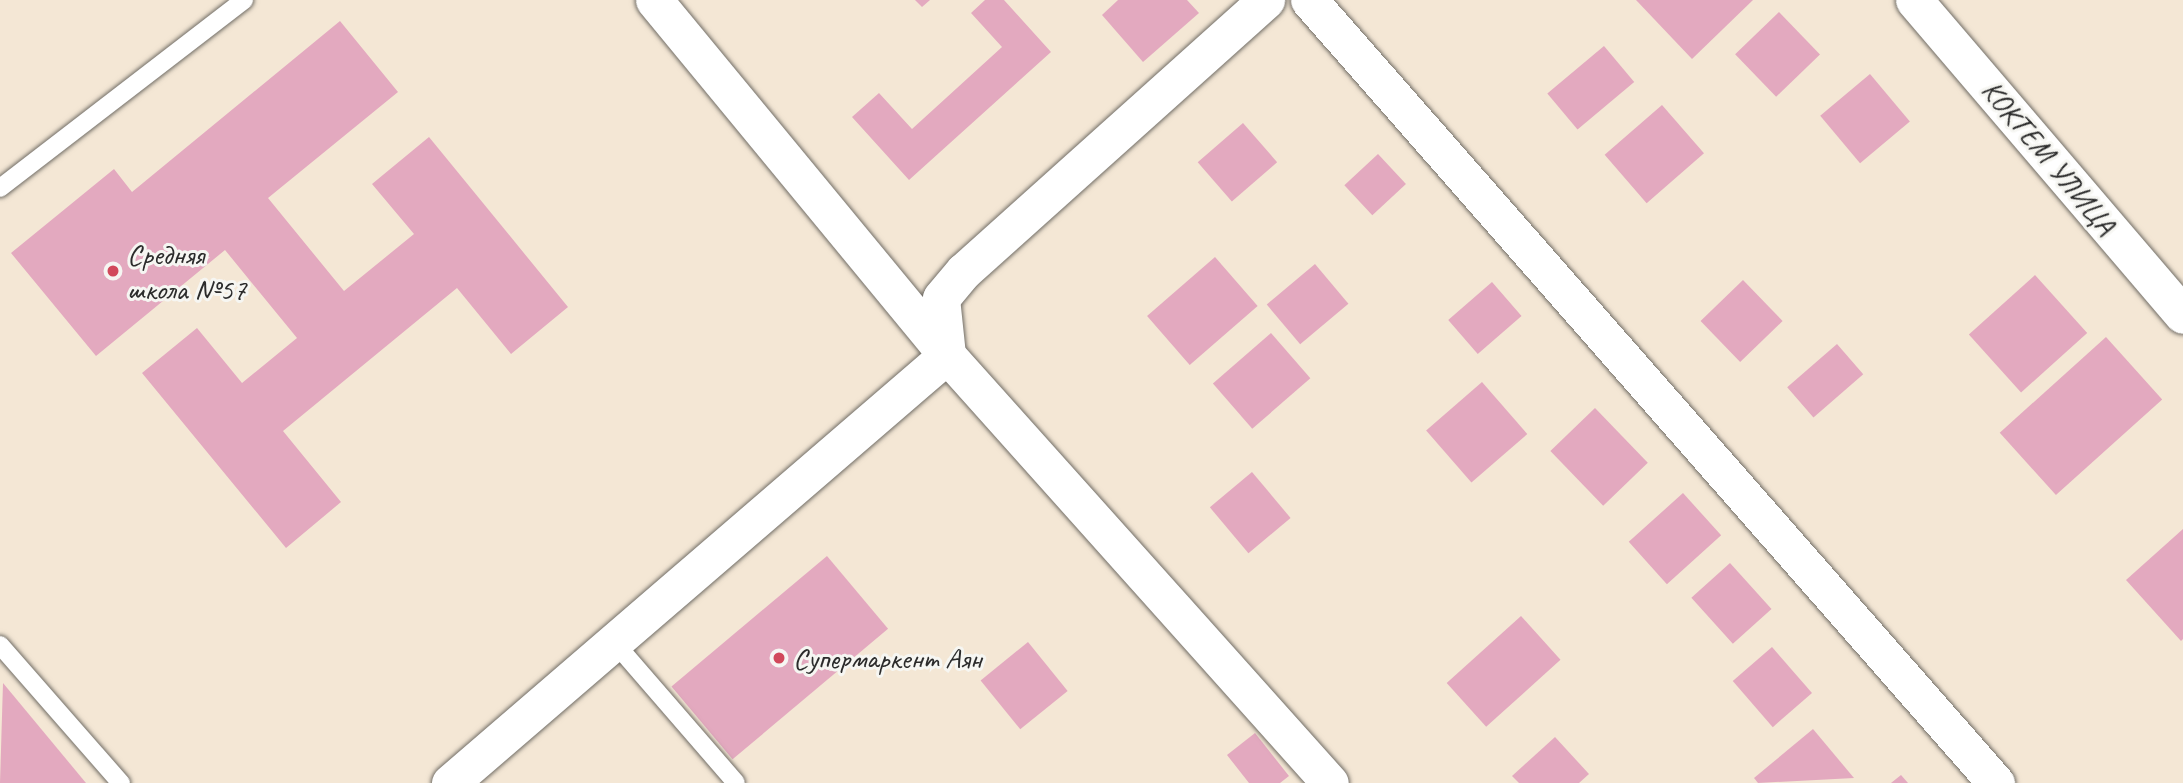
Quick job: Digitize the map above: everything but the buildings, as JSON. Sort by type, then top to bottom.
[{"type":"street","points":[[654,0],[947,355],[1330,783]]},
{"type":"street","points":[[947,355],[941,298],[964,271],[1266,0]]},
{"type":"street","points":[[1309,0],[1996,783]]},
{"type":"street","name":"КОКТЕМ УЛИЦА","points":[[1914,0],[2183,315]]},
{"type":"street","points":[[450,783],[947,355]]},
{"type":"lane","points":[[0,188],[244,0]]},
{"type":"lane","points":[[614,642],[736,783]]},
{"type":"lane","points":[[0,645],[121,783]]},
{"type":"place","name":"Средняя школа №57","points":[[113,271]]},
{"type":"place","name":"Супермаркент Аян","points":[[779,658]]}]
